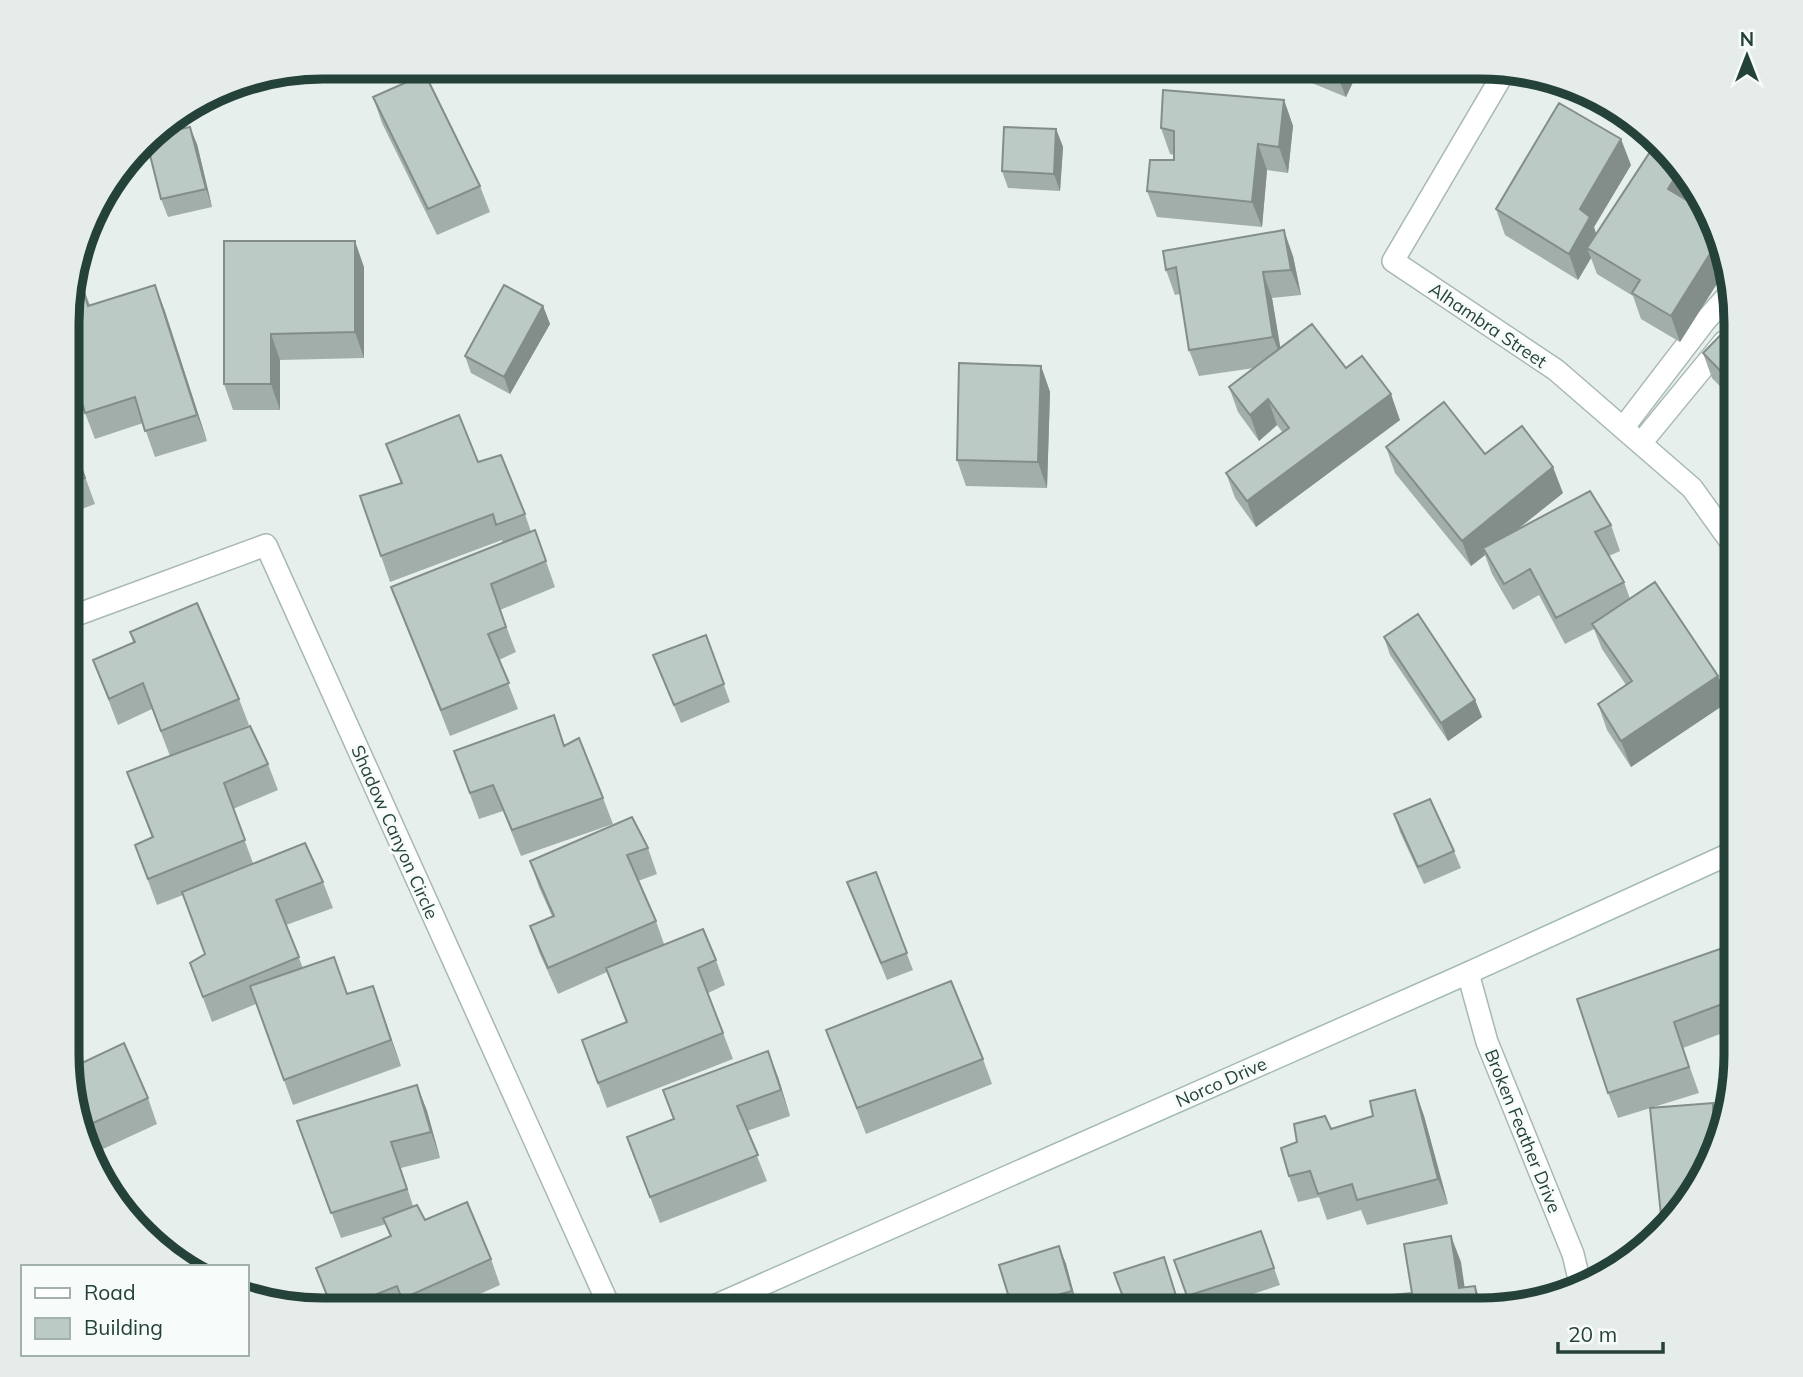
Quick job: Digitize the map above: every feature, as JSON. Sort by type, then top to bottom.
[{"type":"street","name":"Alhambra Street","points":[[1500,79],[1393,261],[1556,370],[1692,488],[1724,532]]},
{"type":"street","points":[[1623,428],[1723,301]]},
{"type":"street","points":[[1641,443],[1724,344]]},
{"type":"street","name":"Shadow Canyon Circle","points":[[79,614],[266,545],[606,1298]]},
{"type":"street","name":"Norco Drive","points":[[732,1298],[1468,973],[1724,856]]},
{"type":"street","name":"Broken Feather Drive","points":[[1468,973],[1487,1042],[1573,1254],[1579,1278]]},
{"type":"building","points":[[414,79],[427,79],[480,186],[428,209],[373,97]]},
{"type":"building","points":[[1163,90],[1284,100],[1279,147],[1258,144],[1252,202],[1147,191],[1150,160],[1174,160],[1174,131],[1161,128]]},
{"type":"building","points":[[1559,103],[1621,139],[1580,209],[1590,217],[1569,254],[1496,209]]},
{"type":"building","points":[[190,127],[206,189],[161,199],[149,152],[173,131]]},
{"type":"building","points":[[1004,127],[1056,129],[1054,174],[1002,171]]},
{"type":"building","points":[[1650,152],[1661,159],[1676,176],[1668,189],[1694,204],[1713,250],[1671,316],[1632,293],[1640,280],[1587,248]]},
{"type":"building","points":[[1284,230],[1291,270],[1263,272],[1273,337],[1189,350],[1176,267],[1166,270],[1163,251]]},
{"type":"building","points":[[224,241],[355,241],[355,332],[271,334],[271,384],[224,384]]},
{"type":"building","points":[[82,285],[88,306],[155,285],[197,415],[145,431],[135,397],[85,413],[79,392]]},
{"type":"building","points":[[504,285],[543,306],[504,377],[465,356]]},
{"type":"building","points":[[1312,324],[1346,368],[1362,356],[1391,394],[1247,501],[1226,473],[1289,428],[1268,399],[1250,415],[1229,387]]},
{"type":"building","points":[[1724,331],[1724,375],[1703,353]]},
{"type":"building","points":[[959,363],[1041,366],[1038,462],[957,460]]},
{"type":"building","points":[[1444,402],[1485,454],[1522,426],[1553,467],[1462,541],[1386,447]]},
{"type":"building","points":[[459,415],[478,462],[501,455],[525,514],[496,525],[493,514],[381,556],[360,496],[402,483],[386,444]]},
{"type":"building","points":[[79,461],[85,478],[79,480]]},
{"type":"building","points":[[1590,491],[1611,525],[1595,532],[1624,582],[1556,618],[1530,569],[1504,584],[1483,548]]},
{"type":"building","points":[[535,530],[546,561],[491,584],[506,627],[488,634],[509,683],[441,710],[391,587]]},
{"type":"building","points":[[1655,582],[1718,676],[1621,741],[1598,704],[1632,681],[1592,624]]},
{"type":"building","points":[[197,603],[239,699],[161,731],[143,683],[109,699],[93,660],[135,642],[130,632]]},
{"type":"building","points":[[1418,614],[1475,700],[1441,723],[1384,637]]},
{"type":"building","points":[[706,635],[724,684],[674,705],[653,655]]},
{"type":"building","points":[[554,715],[564,746],[579,738],[603,798],[512,830],[493,785],[470,793],[454,751]]},
{"type":"building","points":[[250,726],[268,764],[224,783],[245,840],[148,879],[135,845],[153,837],[127,772]]},
{"type":"building","points":[[1430,799],[1454,851],[1418,867],[1394,814]]},
{"type":"building","points":[[632,817],[648,848],[627,855],[656,921],[548,968],[530,926],[554,916],[530,861]]},
{"type":"building","points":[[305,843],[323,882],[276,900],[299,957],[203,997],[190,963],[205,954],[182,892]]},
{"type":"building","points":[[876,872],[907,953],[881,963],[847,882]]},
{"type":"building","points":[[703,929],[716,960],[698,968],[723,1033],[598,1083],[582,1040],[627,1022],[606,968]]},
{"type":"building","points":[[1724,948],[1724,1003],[1674,1022],[1689,1067],[1608,1093],[1577,999]]},
{"type":"building","points":[[334,957],[347,994],[373,986],[391,1040],[284,1080],[250,986]]},
{"type":"building","points":[[951,981],[983,1059],[857,1108],[826,1030]]},
{"type":"building","points":[[124,1043],[148,1098],[89,1125],[83,1102],[79,1064]]},
{"type":"building","points":[[768,1051],[781,1090],[737,1106],[758,1155],[650,1197],[627,1137],[674,1119],[663,1090]]},
{"type":"building","points":[[417,1085],[431,1132],[391,1142],[407,1189],[331,1213],[297,1121]]},
{"type":"building","points":[[1415,1090],[1438,1179],[1357,1200],[1352,1184],[1318,1194],[1310,1171],[1289,1176],[1281,1148],[1297,1142],[1294,1124],[1325,1116],[1331,1129],[1373,1116],[1370,1101]]},
{"type":"building","points":[[1713,1103],[1713,1119],[1715,1119],[1699,1162],[1664,1215],[1661,1215],[1650,1108]]},
{"type":"building","points":[[467,1202],[491,1259],[404,1298],[402,1298],[397,1286],[367,1298],[328,1298],[316,1268],[391,1236],[383,1218],[417,1205],[425,1220]]},
{"type":"building","points":[[1261,1231],[1274,1268],[1187,1296],[1174,1260]]},
{"type":"building","points":[[1451,1236],[1459,1288],[1475,1286],[1477,1298],[1383,1298],[1412,1293],[1404,1244]]},
{"type":"building","points":[[1059,1246],[1072,1291],[1046,1298],[1009,1298],[999,1265]]},
{"type":"building","points":[[1164,1257],[1177,1298],[1123,1298],[1114,1273]]}]
